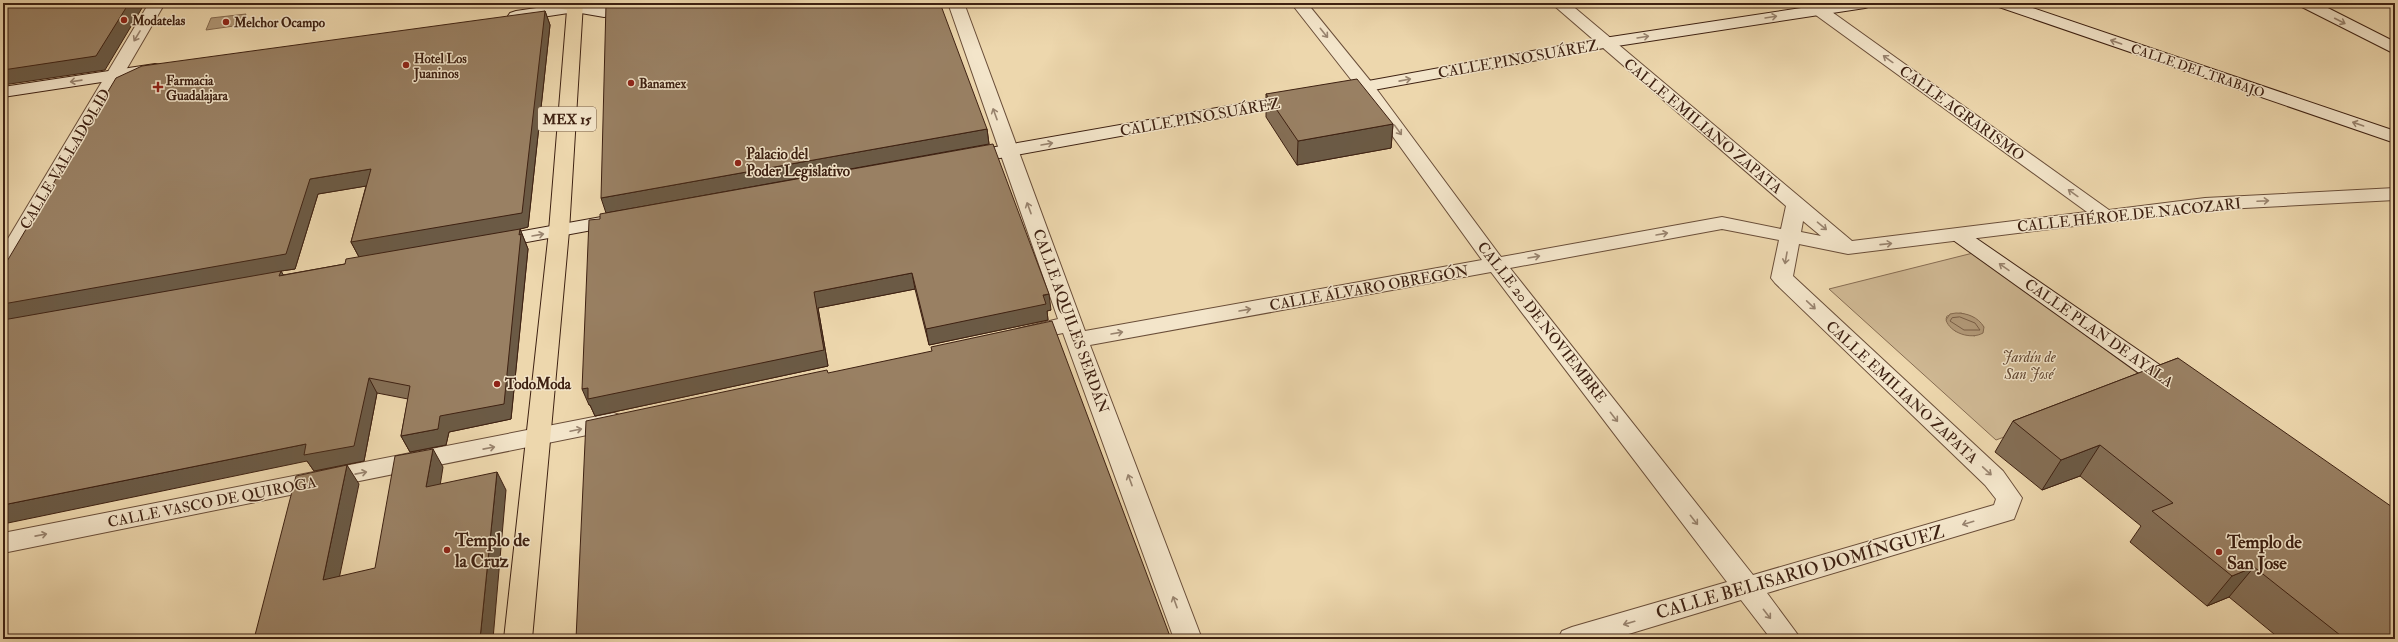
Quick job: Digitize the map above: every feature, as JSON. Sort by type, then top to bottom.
[{"type":"main road","points":[[555,3],[575,5]]},
{"type":"main road","name":"MEX 15","points":[[518,639],[559,231],[575,5]]},
{"type":"street","name":"CALLE VALLADOLID","points":[[3,264],[157,3]]},
{"type":"street","points":[[498,18],[575,5],[604,12],[669,3]]},
{"type":"street","name":"CALLE AQUILES SERDÁN","points":[[956,3],[1008,151],[1188,639]]},
{"type":"street","name":"CALLE 20 DE NOVIEMBRE","points":[[1300,3],[1366,87],[1496,264],[1787,639]]},
{"type":"street","name":"CALLE EMILIANO ZAPATA","points":[[1558,3],[1848,248]]},
{"type":"street","name":"CALLE PINO SUÁREZ","points":[[946,162],[1604,43],[1865,3]]},
{"type":"street","name":"CALLE DEL TRABAJO","points":[[2002,3],[2395,137]]},
{"type":"street","points":[[2306,3],[2395,49]]},
{"type":"street","name":"CALLE AGRARISMO","points":[[1819,10],[2105,216]]},
{"type":"street","points":[[3,92],[167,68]]},
{"type":"street","name":"CALLE HÉROE DE NACOZARI","points":[[1848,248],[1960,236],[2205,204],[2395,194]]},
{"type":"street","points":[[1790,238],[1796,204]]},
{"type":"street","points":[[472,246],[636,217]]},
{"type":"street","name":"CALLE ÁLVARO OBREGÓN","points":[[1002,339],[1075,332],[1496,264],[1722,223],[1790,238],[1848,248]]},
{"type":"street","name":"CALLE PLAN DE AYALA","points":[[1960,236],[2194,400]]},
{"type":"street","name":"CALLE EMILIANO ZAPATA","points":[[1790,238],[1782,278],[1994,478],[2009,498],[2006,512]]},
{"type":"street","points":[[538,438],[638,417]]},
{"type":"street","name":"CALLE VASCO DE QUIROGA","points":[[3,543],[538,438]]},
{"type":"street","name":"CALLE BELISARIO DOMÍNGUEZ","points":[[1572,639],[1748,589],[2006,512]]},
{"type":"green space","name":"Jardín de San José","points":[[1973,253],[2151,383],[1996,440],[1829,289]],"holes":[[[1961,313],[1973,317],[1984,327],[1975,336],[1955,331],[1946,319],[1947,316]]]},
{"type":"water","points":[[246,14],[241,25],[206,30],[211,18]]},
{"type":"water","points":[[1956,313],[1975,318],[1984,327],[1983,333],[1973,336],[1956,332],[1948,325],[1946,320],[1950,314]]},
{"type":"building","points":[[3,3],[129,3],[96,56],[3,70]]},
{"type":"building","points":[[940,3],[987,129],[601,198],[606,4]]},
{"type":"building","points":[[545,11],[522,213],[351,242],[371,169],[310,179],[286,254],[3,304],[3,268],[116,78],[142,66]]},
{"type":"building","points":[[1357,79],[1393,124],[1298,141],[1266,94]]},
{"type":"building","points":[[993,144],[1049,294],[1043,295],[1046,304],[926,329],[912,273],[814,292],[824,350],[588,399],[588,388],[582,389],[589,220],[600,219],[600,214]]},
{"type":"building","points":[[520,229],[519,235],[521,234],[504,404],[440,416],[438,429],[401,436],[410,386],[369,378],[354,446],[304,455],[306,444],[3,505],[3,320],[281,271],[279,276],[345,264],[346,259]]},
{"type":"building","points":[[1052,321],[1171,639],[576,639],[586,421],[827,370],[828,373],[932,351],[931,347]]},
{"type":"building","points":[[2178,358],[2395,509],[2395,639],[2345,639],[2254,567],[2232,576],[2152,511],[2173,503],[2100,445],[2061,460],[2013,421]]},
{"type":"building","name":"Templo de la Cruz","points":[[433,449],[426,487],[497,472],[480,639],[254,639],[296,476],[347,465],[323,580],[375,568],[395,456]]},
{"type":"place","name":"Modatelas","points":[[124,20]]},
{"type":"place","name":"Melchor Ocampo","points":[[226,22]]},
{"type":"place","name":"Hotel Los Juaninos","points":[[406,65]]},
{"type":"place","name":"Banamex","points":[[631,83]]},
{"type":"place","name":"Farmacia Guadalajara","points":[[158,87]]},
{"type":"place","name":"Palacio del Poder Legislativo","points":[[738,163]]},
{"type":"place","name":"TodoModa","points":[[497,384]]},
{"type":"place","name":"Templo de la Cruz","points":[[447,550]]},
{"type":"place","name":"Templo de San Jose","points":[[2219,552]]}]
